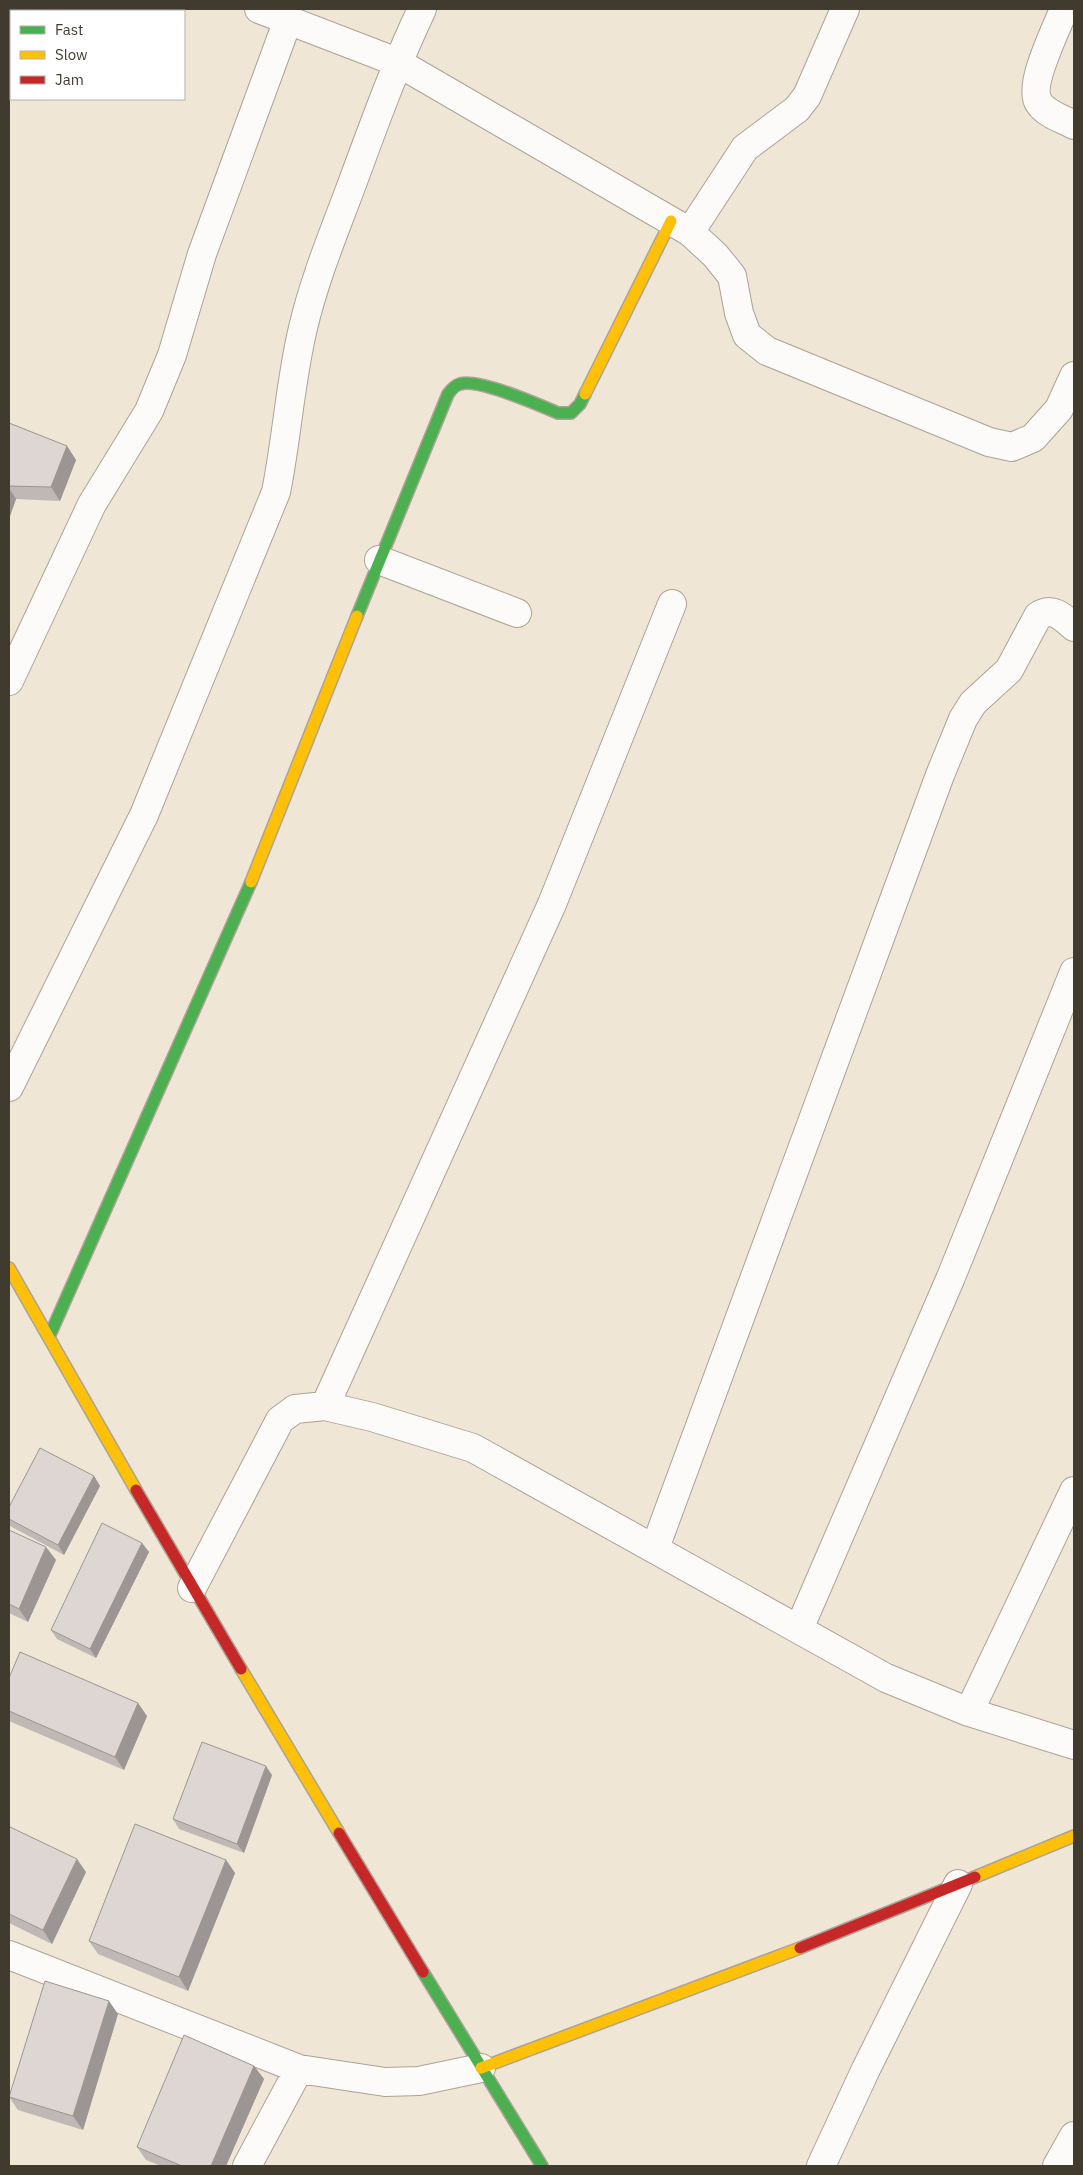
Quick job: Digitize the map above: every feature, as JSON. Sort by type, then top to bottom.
[{"type":"street","points":[[259,9],[397,62],[681,227],[715,255],[732,276],[747,335],[767,351],[989,442],[1012,447],[1033,438],[1066,412],[1074,376]]},
{"type":"street","points":[[9,1087],[144,815],[276,492],[285,450],[293,379],[303,328],[317,278],[397,62],[422,9]]},
{"type":"street","points":[[50,1337],[251,882],[379,560],[448,394],[454,386],[465,382],[558,413],[571,413],[580,404],[681,227],[745,148],[797,109],[808,96],[845,9]]},
{"type":"street","points":[[1064,9],[1039,72],[1035,89],[1037,101],[1043,108],[1074,125]]},
{"type":"street","points":[[9,681],[92,504],[149,411],[172,355],[202,254],[288,20]]},
{"type":"street","points":[[379,560],[517,614]]},
{"type":"street","points":[[325,1406],[552,904],[672,604]]},
{"type":"street","points":[[655,1548],[940,776],[963,719],[973,703],[1009,670],[1038,616],[1045,612],[1052,612],[1063,617],[1074,627]]},
{"type":"street","points":[[799,1629],[951,1277],[1074,972]]},
{"type":"street","points":[[9,1268],[192,1588],[542,2166]]},
{"type":"street","points":[[192,1588],[280,1420],[296,1409],[325,1406],[372,1417],[474,1448],[886,1678],[969,1712],[1074,1745]]},
{"type":"street","points":[[969,1712],[1074,1491]]},
{"type":"street","points":[[9,1954],[298,2069],[385,2082],[419,2081],[481,2068],[813,1943],[1074,1836]]},
{"type":"street","points":[[821,2166],[866,2069],[958,1884]]},
{"type":"street","points":[[247,2166],[298,2069]]},
{"type":"street","points":[[1057,2166],[1074,2136]]},
{"type":"building","points":[[9,423],[67,446],[51,487],[9,486]]},
{"type":"building","points":[[40,1448],[94,1476],[58,1545],[9,1519],[9,1507]]},
{"type":"building","points":[[102,1523],[142,1543],[90,1649],[51,1630]]},
{"type":"building","points":[[9,1530],[46,1547],[19,1609],[9,1604]]},
{"type":"building","points":[[20,1652],[138,1703],[115,1757],[9,1711],[9,1678]]},
{"type":"building","points":[[202,1742],[266,1766],[237,1844],[173,1819]]},
{"type":"building","points":[[135,1824],[226,1860],[179,1977],[89,1941]]},
{"type":"building","points":[[10,1827],[77,1859],[43,1930],[9,1914]]},
{"type":"building","points":[[45,1981],[109,2001],[73,2116],[9,2097]]},
{"type":"building","points":[[184,2035],[254,2066],[211,2166],[182,2166],[137,2147]]},
{"type":"traffic: fast","points":[[357,616],[448,394],[456,385],[469,383],[494,388],[558,413],[571,413],[580,404],[585,394]]},
{"type":"traffic: fast","points":[[49,1337],[251,882]]},
{"type":"traffic: fast","points":[[423,1972],[542,2166]]},
{"type":"traffic: slow","points":[[585,394],[671,221]]},
{"type":"traffic: slow","points":[[251,882],[357,616]]},
{"type":"traffic: slow","points":[[9,1268],[136,1490]]},
{"type":"traffic: slow","points":[[241,1669],[339,1833]]},
{"type":"traffic: slow","points":[[975,1877],[1074,1836]]},
{"type":"traffic: slow","points":[[481,2068],[800,1948]]},
{"type":"traffic: jam","points":[[136,1490],[241,1669]]},
{"type":"traffic: jam","points":[[339,1833],[423,1972]]},
{"type":"traffic: jam","points":[[800,1948],[975,1877]]}]
